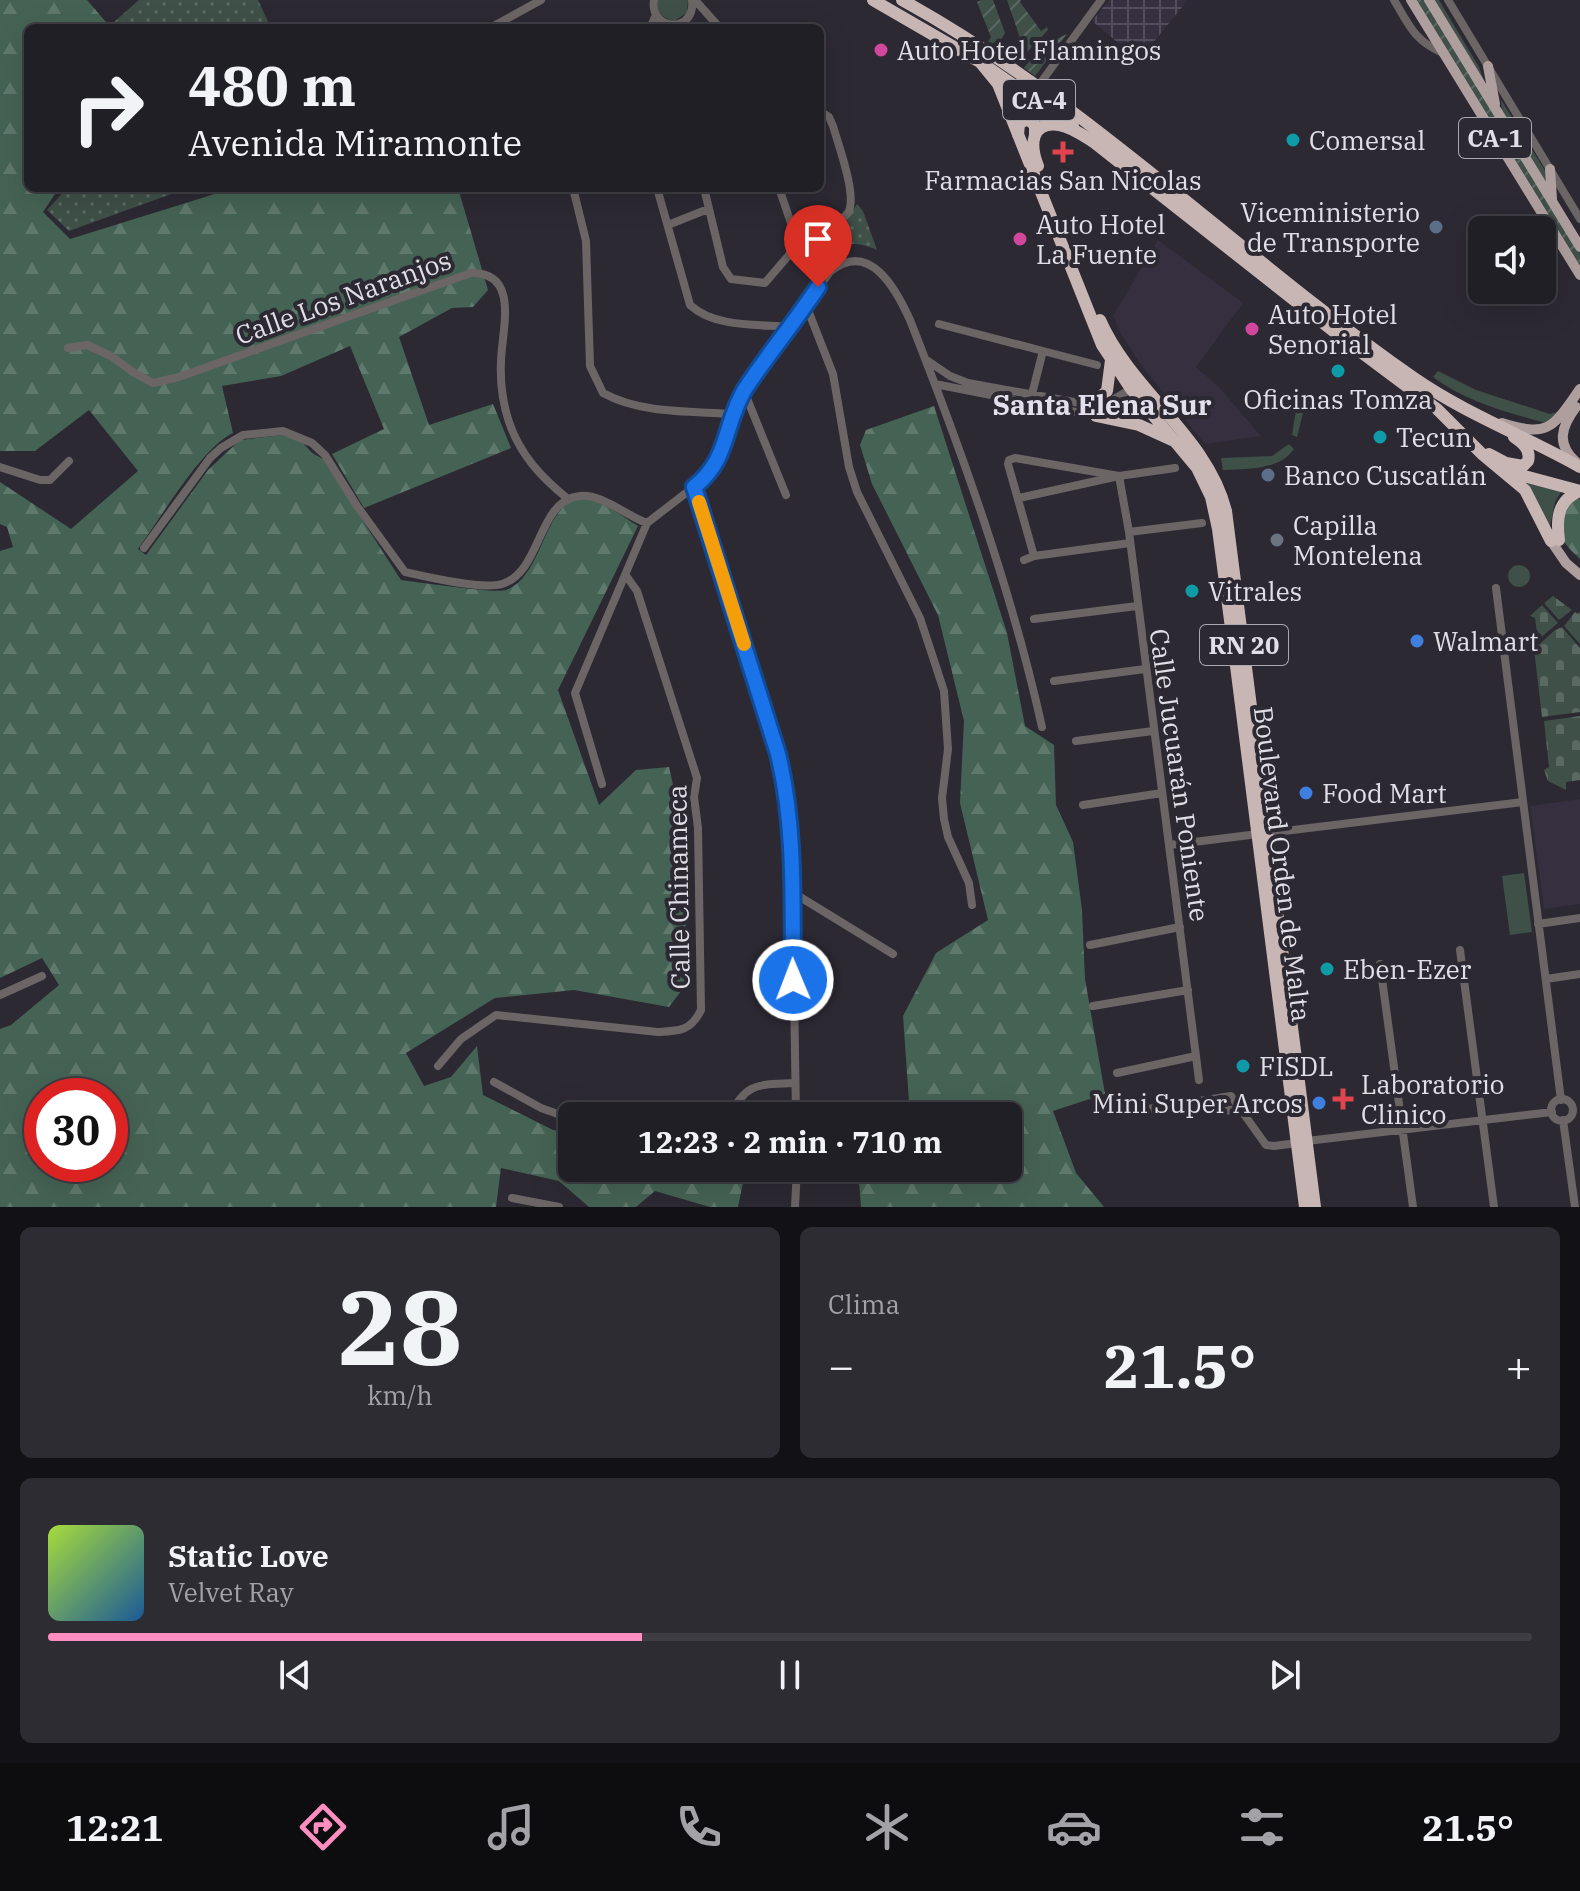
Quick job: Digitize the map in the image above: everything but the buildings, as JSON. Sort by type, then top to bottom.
[{"type":"highway","name":"CA-4","points":[[873,0],[980,62],[1060,115],[1346,341],[1428,400],[1483,455],[1518,476],[1580,491]]},
{"type":"highway","name":"CA-4","points":[[902,0],[1039,85],[1418,380],[1492,423],[1580,467]]},
{"type":"highway","name":"Boulevard Orden de Malta","points":[[980,62],[998,84],[1096,332],[1131,389],[1178,444],[1205,484],[1218,529],[1263,834]]},
{"type":"highway","points":[[1018,139],[1019,124],[1025,119],[1035,125],[1035,134],[1049,126],[1062,125],[1095,143]]},
{"type":"highway","name":"Boulevard Orden de Malta","points":[[1035,134],[1033,154],[1106,333],[1132,374],[1212,471],[1224,502],[1232,544],[1263,834],[1302,1142],[1315,1207]]},
{"type":"highway","points":[[1111,360],[1107,391],[1094,410],[1139,425],[1178,444]]},
{"type":"highway","points":[[1464,436],[1497,459],[1518,466],[1525,464],[1529,457],[1523,444],[1492,423]]},
{"type":"highway","points":[[1483,455],[1525,490],[1558,547]]},
{"type":"highway","points":[[1558,547],[1557,523],[1561,506],[1569,496],[1580,491]]},
{"type":"highway","name":"Boulevard Orden de Malta","points":[[1302,1142],[1305,1207]]},
{"type":"main road","name":"CA-1","points":[[1411,0],[1580,275]]},
{"type":"main road","name":"CA-1","points":[[1429,0],[1580,247]]},
{"type":"main road","points":[[1488,66],[1496,110]]},
{"type":"main road","points":[[1550,169],[1553,201]]},
{"type":"main road","points":[[1479,416],[1532,431],[1543,430],[1561,415],[1580,389]]},
{"type":"main road","points":[[1580,401],[1566,421],[1562,438],[1567,454],[1580,467]]},
{"type":"main road","points":[[1558,547],[1580,567]]},
{"type":"main road","points":[[1558,547],[1580,575]]},
{"type":"street","points":[[497,24],[541,0]]},
{"type":"street","points":[[642,0],[653,1],[659,18],[674,24]]},
{"type":"street","points":[[678,24],[689,17],[694,0]]},
{"type":"street","points":[[694,0],[717,24]]},
{"type":"street","points":[[1039,85],[1101,0]]},
{"type":"street","points":[[1394,0],[1413,33],[1441,52]]},
{"type":"street","points":[[1448,0],[1580,219]]},
{"type":"street","points":[[689,17],[714,19]]},
{"type":"street","points":[[654,24],[659,18]]},
{"type":"street","points":[[821,230],[845,217],[851,205],[833,126],[824,114]]},
{"type":"street","points":[[574,192],[586,241],[590,366],[603,393],[627,403],[733,414]]},
{"type":"street","points":[[658,192],[690,305],[701,315],[715,320],[791,327]]},
{"type":"street","points":[[705,192],[723,267],[731,279],[765,283],[789,255],[799,225],[808,222]]},
{"type":"street","points":[[780,192],[800,249],[809,251]]},
{"type":"street","points":[[668,225],[708,209]]},
{"type":"street","points":[[787,215],[796,221],[817,224],[823,236],[820,245],[789,255]]},
{"type":"street","points":[[602,784],[575,693],[627,577],[647,523],[708,476],[719,459],[744,391],[830,272],[841,263],[852,260],[876,269],[895,288],[926,359],[1018,630],[1042,727]]},
{"type":"street","name":"Calle Los Naranjos","points":[[68,348],[87,345],[111,356],[153,383],[179,377],[471,273],[486,273],[497,280],[505,297],[501,363],[509,421],[517,441],[541,478],[568,499]]},
{"type":"street","points":[[806,305],[833,374],[849,467],[857,492],[920,618],[944,691],[948,749],[942,798],[944,819],[969,883],[972,905]]},
{"type":"street","points":[[939,324],[1097,365]]},
{"type":"street","points":[[1032,394],[1043,351]]},
{"type":"street","points":[[926,359],[950,376],[968,383],[1032,394],[1112,414],[1140,400]]},
{"type":"street","points":[[935,384],[1094,410],[1131,389]]},
{"type":"street","points":[[744,391],[786,495]]},
{"type":"street","points":[[144,548],[210,458],[234,439],[255,432],[283,431],[312,443],[325,455],[405,572],[495,585],[514,578],[530,559],[556,509],[568,499],[580,496],[601,499],[622,513],[647,523]]},
{"type":"street","points":[[1034,556],[1008,464],[1012,458],[1119,476]]},
{"type":"street","points":[[0,467],[40,480],[50,480],[69,461]]},
{"type":"street","points":[[1019,498],[1119,476],[1175,468]]},
{"type":"street","name":"Calle Jucuarán Poniente","points":[[1119,476],[1129,532],[1199,1080]]},
{"type":"street","points":[[694,487],[785,781],[790,818],[796,1102]]},
{"type":"street","points":[[1129,532],[1202,523]]},
{"type":"street","points":[[1024,560],[1130,543]]},
{"type":"street","name":"Calle Chinameca","points":[[438,1066],[461,1039],[496,1015],[658,1032],[685,1030],[695,1022],[701,1010],[698,828],[694,797],[697,778],[637,591],[627,577]]},
{"type":"street","points":[[1496,588],[1561,1100]]},
{"type":"street","points":[[1034,619],[1137,606]]},
{"type":"street","points":[[1054,681],[1145,669]]},
{"type":"street","points":[[1076,741],[1153,731]]},
{"type":"street","points":[[1083,805],[1162,793]]},
{"type":"street","points":[[1170,845],[1523,802]]},
{"type":"street","points":[[792,892],[893,954]]},
{"type":"street","points":[[1538,924],[1580,918]]},
{"type":"street","points":[[1090,945],[1180,927]]},
{"type":"street","points":[[1460,950],[1494,1207]]},
{"type":"street","points":[[1380,964],[1413,1207]]},
{"type":"street","points":[[1546,979],[1580,974]]},
{"type":"street","points":[[0,995],[42,976]]},
{"type":"street","points":[[1093,1006],[1188,990]]},
{"type":"street","points":[[1117,1073],[1196,1056]]},
{"type":"street","points":[[494,1082],[558,1114]]},
{"type":"street","points":[[737,1102],[747,1089],[758,1085],[795,1083]]},
{"type":"street","points":[[1142,1110],[1231,1096],[1266,1145],[1552,1112]]},
{"type":"street","points":[[1561,1100],[1576,1108],[1569,1118],[1563,1120],[1555,1118],[1552,1112],[1553,1104],[1561,1100]]},
{"type":"street","points":[[1225,1111],[1240,1108]]},
{"type":"street","points":[[1563,1120],[1575,1207]]},
{"type":"street","points":[[795,1207],[796,1182]]},
{"type":"street","points":[[512,1198],[559,1207]]},
{"type":"shaded area","points":[[1109,0],[1187,1],[1139,60],[1092,21]]},
{"type":"shaded area","points":[[1158,240],[1243,303],[1196,367],[1219,387],[1261,436],[1205,444],[1142,366],[1122,336],[1113,316]]},
{"type":"shaded area","points":[[1580,799],[1580,904],[1544,909],[1530,806]]},
{"type":"green space","points":[[0,0],[87,0],[106,22],[24,24],[24,192],[56,192],[43,212],[70,239],[221,192],[459,192],[488,290],[473,307],[452,308],[399,337],[429,425],[493,404],[511,448],[364,508],[332,454],[384,429],[350,346],[281,376],[222,386],[233,433],[195,468],[138,549],[146,555],[208,470],[240,440],[283,435],[302,442],[323,459],[401,580],[506,590],[519,582],[529,570],[560,511],[570,502],[583,499],[605,506],[638,526],[558,690],[599,805],[636,770],[669,767],[687,846],[685,986],[669,1007],[574,990],[495,998],[406,1053],[424,1086],[451,1077],[477,1046],[483,1095],[558,1131],[558,1181],[501,1168],[496,1207],[0,1207],[0,1029],[11,1025],[59,985],[42,958],[0,978],[0,551],[13,547],[7,527],[0,524],[0,482],[71,529],[138,471],[89,410],[35,451],[0,451]]},
{"type":"green space","points":[[139,0],[258,0],[269,24],[113,24]]},
{"type":"green space","points":[[658,0],[688,0],[687,13],[674,21],[667,18],[659,12]]},
{"type":"green space","points":[[993,0],[1005,33],[994,49],[987,44],[991,37],[977,2]]},
{"type":"green space","points":[[1007,0],[1021,0],[1041,31],[1047,27],[1048,30],[1026,53],[1016,46],[1019,35]]},
{"type":"green space","points":[[1417,0],[1425,0],[1580,254],[1580,265],[1556,226],[1556,216],[1550,216]]},
{"type":"green space","points":[[1435,0],[1439,0],[1479,67],[1485,83]]},
{"type":"green space","points":[[1067,34],[1035,76],[1024,68],[1039,47]]},
{"type":"green space","points":[[1007,91],[1057,120],[1046,122],[1027,110],[1014,116]]},
{"type":"green space","points":[[1501,100],[1543,167],[1547,184],[1502,112]]},
{"type":"green space","points":[[63,192],[177,192],[69,231],[47,210]]},
{"type":"green space","points":[[857,204],[863,211],[877,250],[855,244],[839,248],[825,258],[811,275],[802,258],[826,247],[832,232],[848,219]]},
{"type":"green space","points":[[804,225],[812,225],[819,236],[812,247],[804,247],[797,240],[797,232]]},
{"type":"green space","points":[[1438,371],[1476,390],[1550,414],[1563,410],[1546,423],[1501,410],[1446,386],[1433,377]]},
{"type":"green space","points":[[1298,398],[1306,401],[1297,437],[1292,435]]},
{"type":"green space","points":[[934,406],[1007,633],[1025,726],[1054,745],[1056,805],[1073,842],[1082,910],[1085,979],[1105,1094],[1053,1111],[1076,1173],[1104,1207],[861,1207],[859,1182],[1022,1182],[1022,1102],[909,1102],[903,1016],[936,953],[988,920],[960,803],[964,721],[938,615],[872,484],[860,445],[866,430]]},
{"type":"green space","points":[[1289,444],[1294,449],[1272,465],[1223,470],[1221,458],[1272,456]]},
{"type":"green space","points":[[1527,483],[1561,492],[1555,502],[1550,526]]},
{"type":"green space","points":[[1580,499],[1580,559],[1565,543],[1562,531],[1565,513]]},
{"type":"green space","points":[[1519,565],[1527,568],[1530,576],[1527,584],[1519,587],[1511,584],[1508,576],[1511,568]]},
{"type":"green space","points":[[1553,596],[1572,610],[1559,620],[1544,603]]},
{"type":"green space","points":[[1542,605],[1558,623],[1538,640],[1535,618],[1530,616]]},
{"type":"green space","points":[[1580,611],[1580,644],[1564,626],[1575,612],[1578,614]]},
{"type":"green space","points":[[1562,627],[1580,648],[1580,712],[1542,717],[1534,649]]},
{"type":"green space","points":[[1580,716],[1580,780],[1566,782],[1566,790],[1548,781],[1544,770],[1549,767],[1544,721]]},
{"type":"green space","points":[[1524,873],[1532,932],[1510,935],[1502,876]]},
{"type":"green space","points":[[560,1182],[743,1182],[738,1207],[710,1207],[655,1191],[636,1207],[589,1207]]},
{"type":"slow traffic","points":[[699,502],[744,644]]},
{"type":"place","name":"Auto Hotel Flamingos","points":[[881,50]]},
{"type":"place","name":"Comersal","points":[[1293,140]]},
{"type":"place","name":"Farmacias San Nicolas","points":[[1063,152]]},
{"type":"place","name":"Viceministerio de Transporte","points":[[1436,227]]},
{"type":"place","name":"Auto Hotel La Fuente","points":[[1020,239]]},
{"type":"place","name":"Auto Hotel Senorial","points":[[1252,329]]},
{"type":"place","name":"Oficinas Tomza","points":[[1338,371]]},
{"type":"place","name":"Tecun","points":[[1380,437]]},
{"type":"place","name":"Banco Cuscatlán","points":[[1268,475]]},
{"type":"place","name":"Capilla Montelena","points":[[1277,540]]},
{"type":"place","name":"Vitrales","points":[[1192,591]]},
{"type":"place","name":"Walmart","points":[[1417,641]]},
{"type":"place","name":"Food Mart","points":[[1306,793]]},
{"type":"place","name":"Eben-Ezer","points":[[1327,969]]},
{"type":"place","name":"FISDL","points":[[1243,1066]]},
{"type":"place","name":"Laboratorio Clinico","points":[[1343,1099]]},
{"type":"place","name":"Mini Super Arcos","points":[[1319,1103]]},
{"type":"district","name":"Santa Elena Sur","points":[[1102,404]]},
{"type":"route","points":[[793,980],[788,795],[778,754],[694,487],[708,476],[719,459],[744,391],[818,287]]}]
